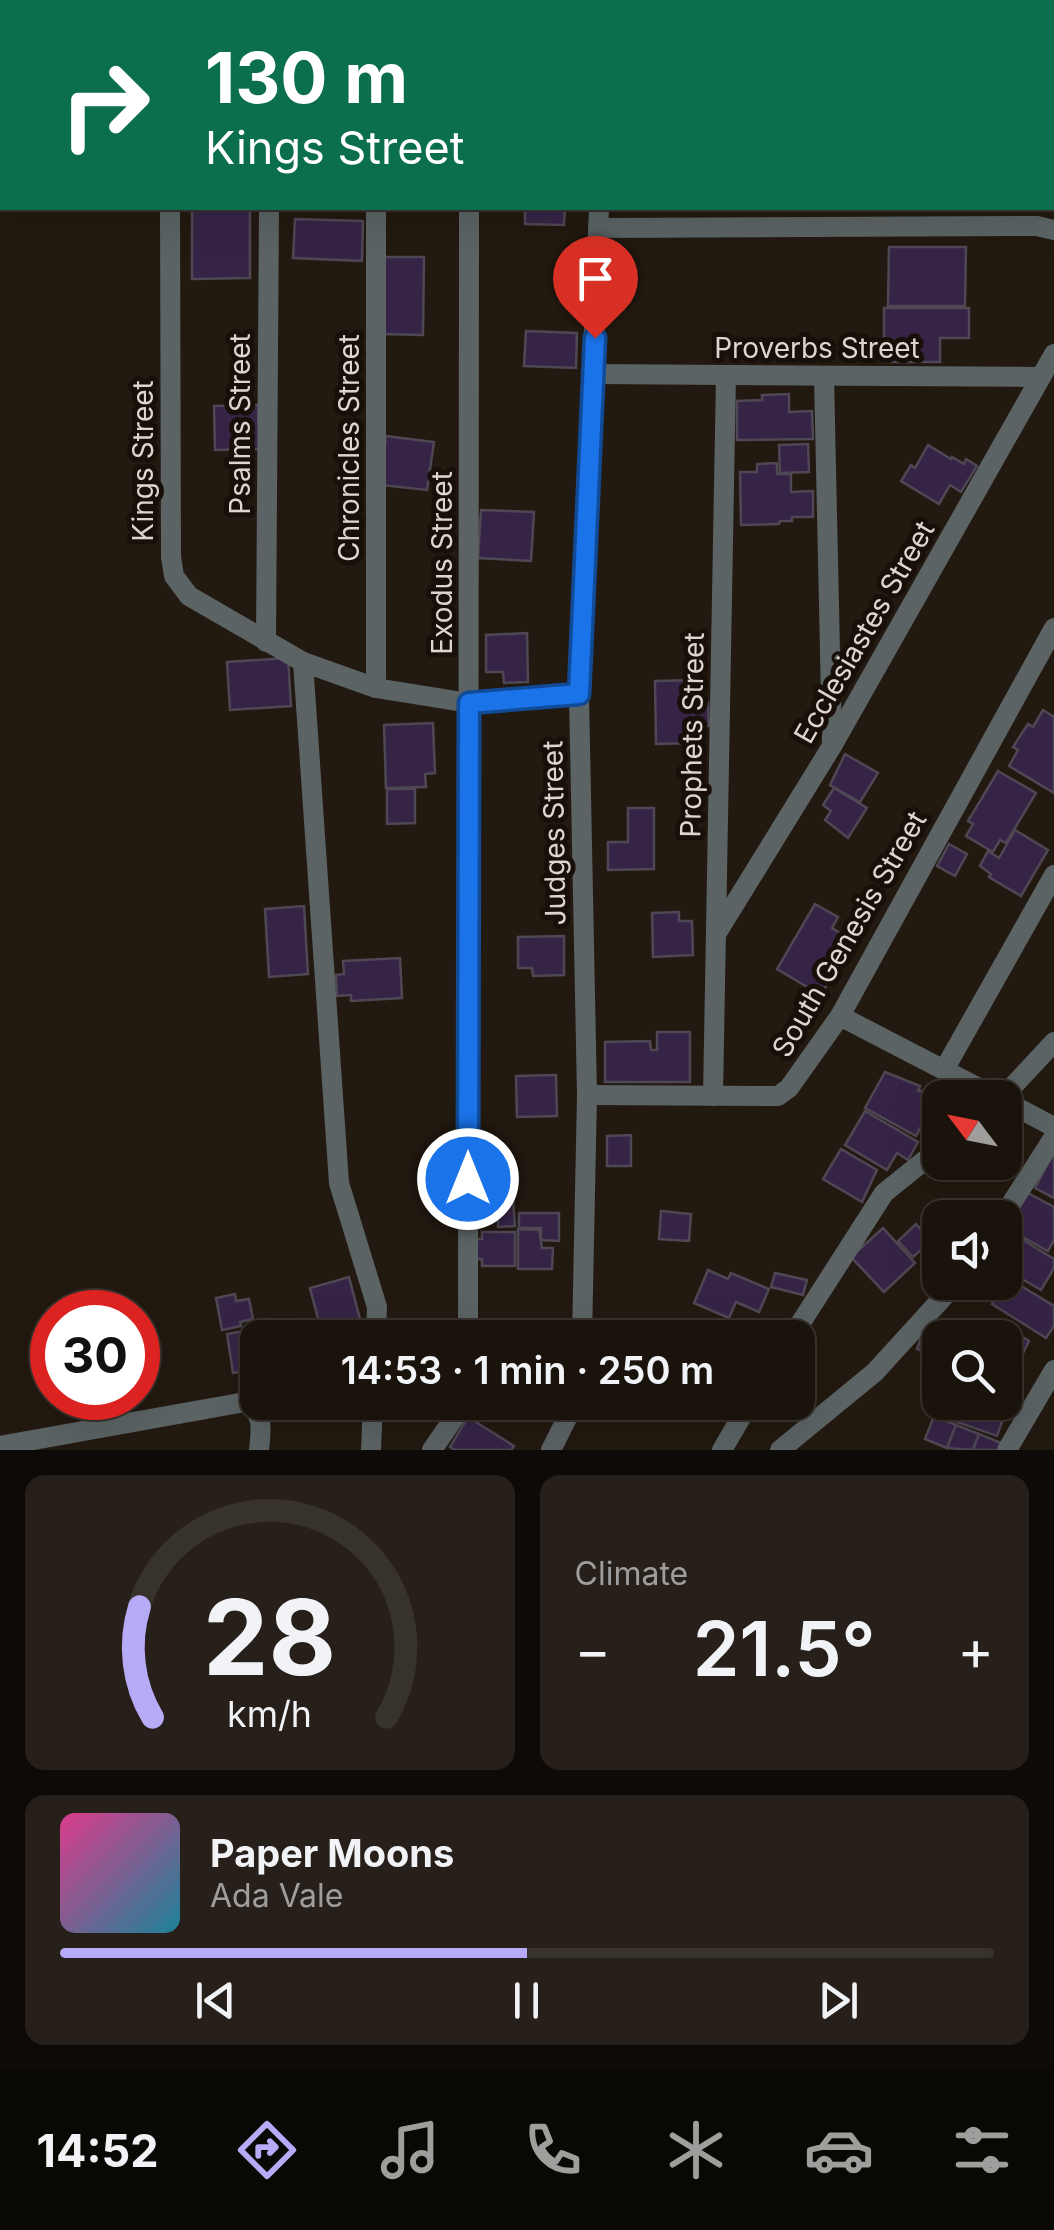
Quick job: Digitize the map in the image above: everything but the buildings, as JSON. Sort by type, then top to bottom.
[{"type":"street","name":"Kings Street","points":[[170,210],[171,557],[174,576],[189,596],[303,662],[376,688],[469,703],[579,694]]},
{"type":"street","name":"Psalms Street","points":[[266,642],[269,210]]},
{"type":"street","name":"Chronicles Street","points":[[376,210],[376,688]]},
{"type":"street","name":"Exodus Street","points":[[468,1320],[469,210]]},
{"type":"street","points":[[598,218],[1037,226],[1054,230]]},
{"type":"street","name":"Judges Street","points":[[582,1320],[587,1094],[579,694],[598,218]]},
{"type":"street","name":"Ecclesiastes Street","points":[[717,934],[832,746],[1054,354]]},
{"type":"street","name":"Proverbs Street","points":[[594,374],[1041,377]]},
{"type":"street","name":"Prophets Street","points":[[712,1096],[726,376]]},
{"type":"street","points":[[824,376],[832,746]]},
{"type":"street","name":"South Genesis Street","points":[[587,1094],[778,1096],[790,1088],[840,1016],[1054,628]]},
{"type":"street","points":[[303,662],[339,1184],[378,1307],[377,1320]]},
{"type":"street","points":[[944,1070],[1054,875]]},
{"type":"street","points":[[840,1016],[964,1080]]},
{"type":"street","points":[[1019,1080],[1054,1042]]},
{"type":"street","points":[[1022,1110],[1054,1127]]},
{"type":"street","points":[[1014,1200],[1054,1137]]},
{"type":"street","points":[[803,1320],[884,1193],[922,1162]]},
{"type":"street","points":[[780,1450],[875,1372],[941,1300]]},
{"type":"street","points":[[1007,1450],[1054,1370]]},
{"type":"street","points":[[0,1446],[245,1402],[256,1409],[262,1421],[259,1450]]},
{"type":"street","points":[[371,1450],[372,1420]]},
{"type":"street","points":[[432,1450],[453,1420]]},
{"type":"street","points":[[551,1450],[567,1420]]},
{"type":"street","points":[[722,1450],[740,1420]]},
{"type":"route","points":[[468,1179],[469,703],[579,694],[595,338]]}]
